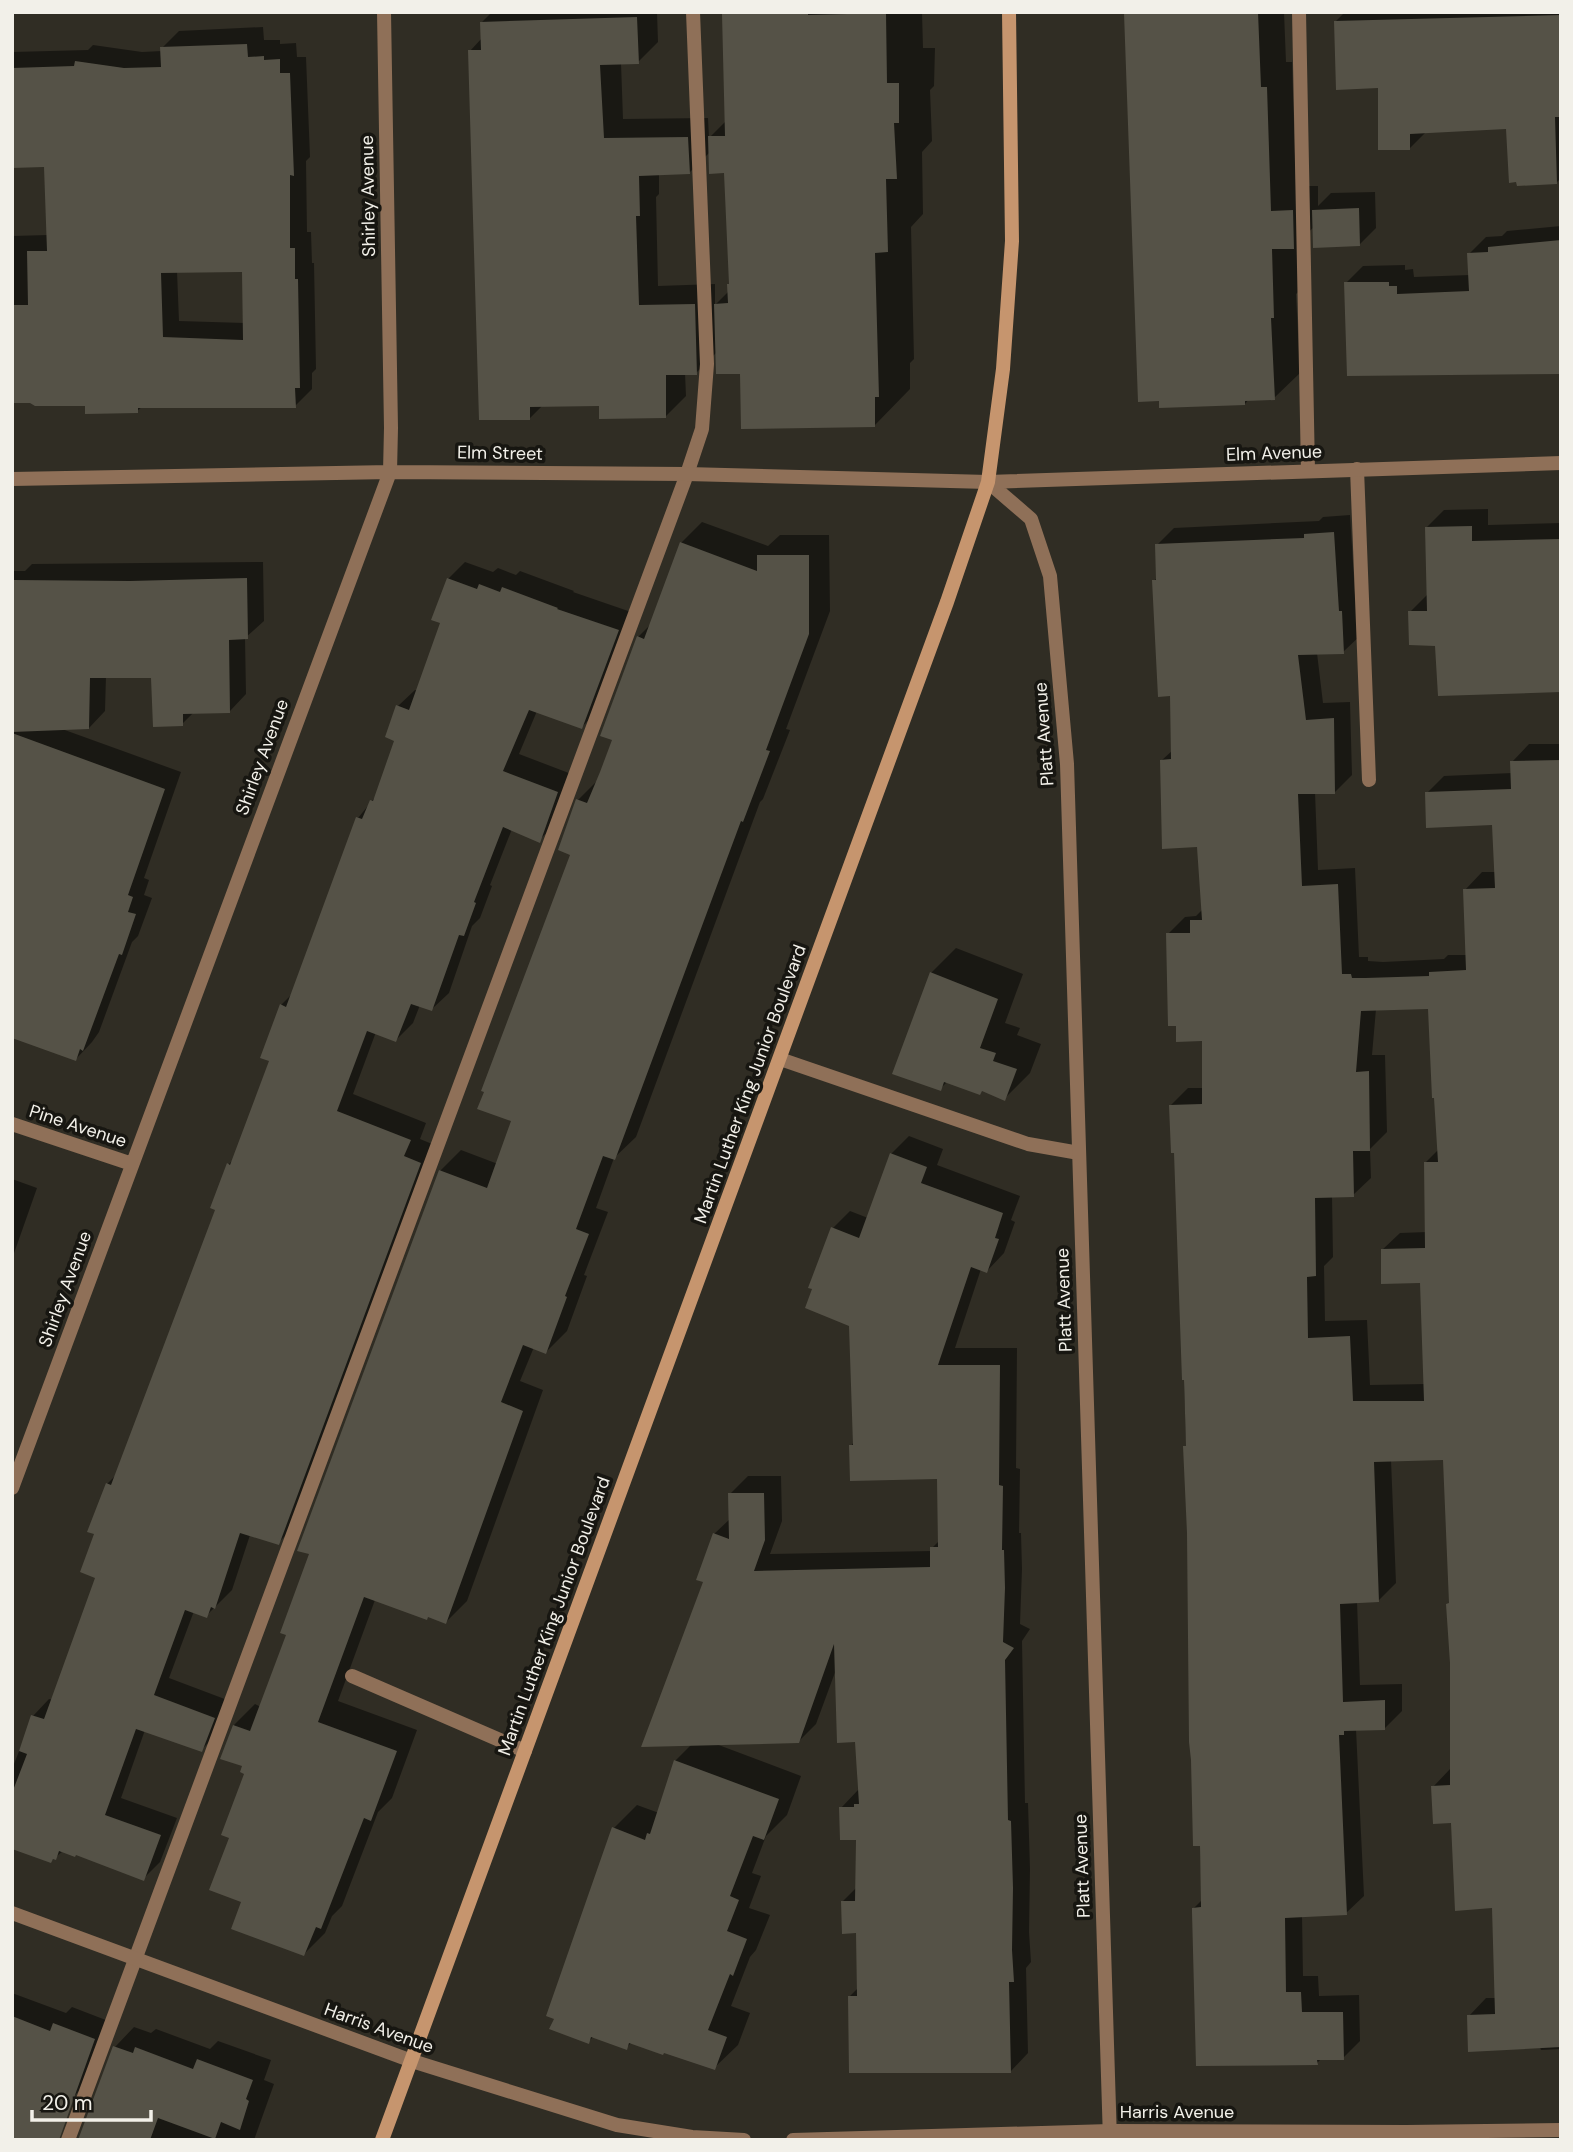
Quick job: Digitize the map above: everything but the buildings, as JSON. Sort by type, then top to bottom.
[{"type":"main road","name":"Martin Luther King Junior Boulevard","points":[[382,2140],[780,1059],[988,482],[1003,369],[1012,241],[1009,12]]},
{"type":"street","name":"Shirley Avenue","points":[[12,1488],[390,472],[384,12]]},
{"type":"street","points":[[68,2140],[702,429],[707,364],[693,12]]},
{"type":"street","points":[[1299,12],[1308,471]]},
{"type":"street","name":"Elm Avenue","points":[[988,482],[1561,463]]},
{"type":"street","points":[[1357,469],[1369,780]]},
{"type":"street","name":"Elm Street","points":[[12,479],[390,472],[687,474],[988,482]]},
{"type":"street","name":"Platt Avenue","points":[[988,482],[1031,519],[1049,576],[1067,764],[1110,2135]]},
{"type":"street","points":[[780,1059],[1028,1144],[1079,1153]]},
{"type":"street","name":"Pine Avenue","points":[[12,1124],[132,1164]]},
{"type":"street","points":[[352,1676],[525,1751]]},
{"type":"street","name":"Harris Avenue","points":[[12,1913],[412,2061],[617,2125],[691,2138],[744,2140]]},
{"type":"street","name":"Harris Avenue","points":[[793,2140],[1110,2135],[1406,2136],[1561,2130]]}]
